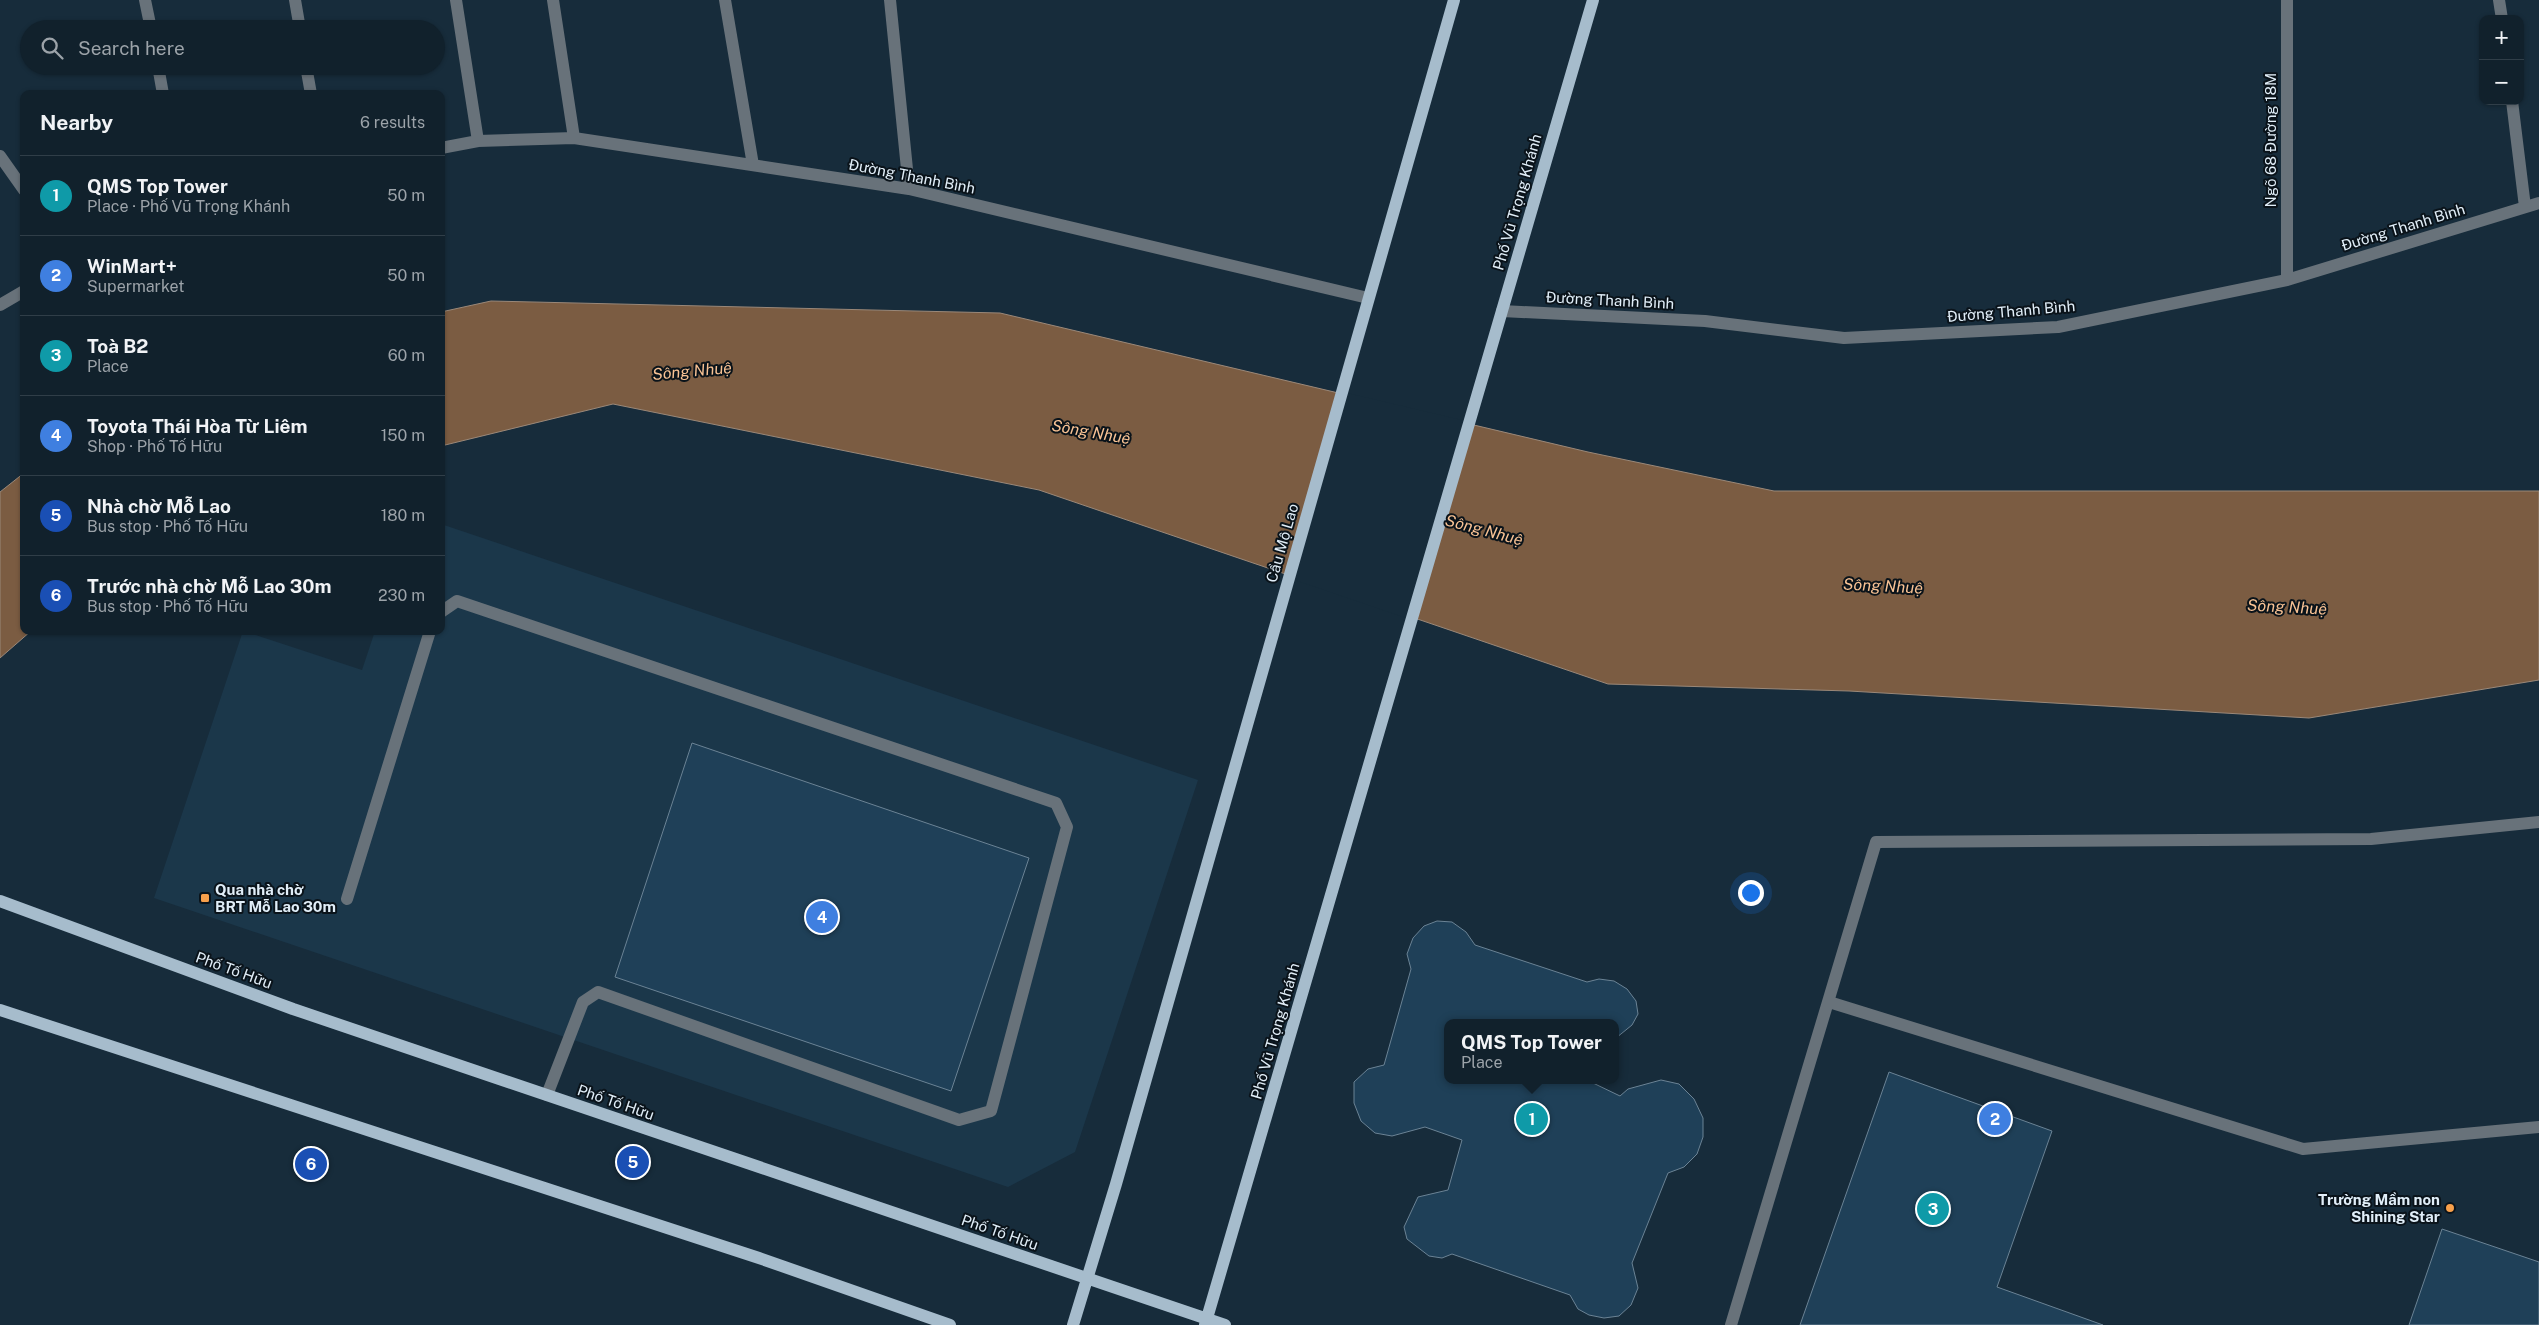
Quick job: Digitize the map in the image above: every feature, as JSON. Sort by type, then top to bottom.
[{"type":"main road","points":[[1368,298],[1454,0]]},
{"type":"main road","name":"Phố Vũ Trọng Khánh","points":[[1206,1322],[1593,0]]},
{"type":"main road","name":"Cầu Mộ Lao","points":[[1088,1278],[1348,375],[1368,298]]},
{"type":"main road","name":"Phố Tố Hữu","points":[[0,900],[293,1009],[1088,1278],[1206,1322],[1225,1325]]},
{"type":"main road","points":[[0,1010],[759,1258],[950,1325]]},
{"type":"main road","points":[[1073,1325],[1088,1278]]},
{"type":"street","points":[[145,0],[149,20]]},
{"type":"street","points":[[295,0],[298,20]]},
{"type":"street","points":[[456,0],[478,141]]},
{"type":"street","points":[[553,0],[574,138]]},
{"type":"street","points":[[726,0],[753,165]]},
{"type":"street","points":[[890,0],[909,189]]},
{"type":"street","points":[[2499,0],[2501,15]]},
{"type":"street","name":"Ngõ 68 Đường 18M","points":[[2284,3],[2287,280]]},
{"type":"street","points":[[160,75],[162,90]]},
{"type":"street","points":[[308,75],[310,90]]},
{"type":"street","points":[[2512,105],[2525,207]]},
{"type":"street","name":"Đường Thanh Bình","points":[[445,147],[478,141],[574,138],[909,189],[1368,298]]},
{"type":"street","points":[[0,156],[20,184]]},
{"type":"street","name":"Đường Thanh Bình","points":[[1502,310],[1705,321],[1844,338],[2058,327],[2287,280],[2539,203]]},
{"type":"street","points":[[0,305],[20,292]]},
{"type":"street","points":[[445,609],[456,601],[1056,803],[1067,827],[990,1111],[959,1120],[598,992],[583,1002],[547,1095]]},
{"type":"street","points":[[347,899],[429,635]]},
{"type":"street","points":[[1731,1325],[1876,842],[2371,839],[2539,822]]},
{"type":"street","points":[[1829,1002],[2303,1148],[2539,1127]]},
{"type":"shaded area","points":[[445,525],[1198,780],[1075,1152],[1008,1187],[154,898],[242,635],[255,635],[362,670],[374,635],[445,635]]},
{"type":"water","name":"Sông Nhuệ","points":[[491,301],[1000,313],[1588,452],[1774,491],[2539,491],[2539,680],[2309,718],[1849,691],[1608,684],[1039,490],[613,404],[445,445],[445,311]]},
{"type":"water","points":[[20,476],[20,635],[26,635],[0,658],[0,492]]},
{"type":"pier","points":[[1343,392],[1470,422],[1412,620],[1289,578]]},
{"type":"building","points":[[692,743],[1029,858],[951,1091],[615,977]]},
{"type":"building","points":[[1437,921],[1452,922],[1466,932],[1475,945],[1587,982],[1599,979],[1614,981],[1627,989],[1636,1001],[1638,1014],[1632,1025],[1619,1036],[1619,1019],[1444,1019],[1444,1084],[1595,1084],[1620,1096],[1628,1089],[1661,1080],[1679,1084],[1694,1099],[1703,1118],[1703,1137],[1697,1154],[1684,1167],[1668,1173],[1632,1263],[1638,1288],[1631,1305],[1619,1316],[1604,1318],[1589,1315],[1578,1309],[1570,1295],[1452,1254],[1442,1258],[1429,1256],[1407,1239],[1404,1227],[1418,1197],[1448,1190],[1462,1140],[1425,1127],[1392,1136],[1375,1133],[1361,1121],[1354,1103],[1354,1082],[1368,1069],[1384,1065],[1411,969],[1407,954],[1413,938],[1424,926]]},
{"type":"building","points":[[1889,1072],[2052,1131],[1997,1287],[2103,1325],[1800,1325]]},
{"type":"building","points":[[2442,1229],[2539,1262],[2539,1325],[2409,1325]]},
{"type":"place","name":"Qua nhà chờ BRT Mỗ Lao 30m","points":[[205,898]]},
{"type":"place","name":"Toyota Thái Hòa Từ Liêm","points":[[822,917]]},
{"type":"place","name":"QMS Top Tower","points":[[1532,1119]]},
{"type":"place","name":"WinMart+","points":[[1995,1119]]},
{"type":"place","name":"Nhà chờ Mỗ Lao","points":[[633,1162]]},
{"type":"place","name":"Trước nhà chờ Mỗ Lao 30m","points":[[311,1164]]},
{"type":"place","name":"Trường Mầm non Shining Star","points":[[2450,1208]]},
{"type":"place","name":"Toà B2","points":[[1933,1209]]}]
